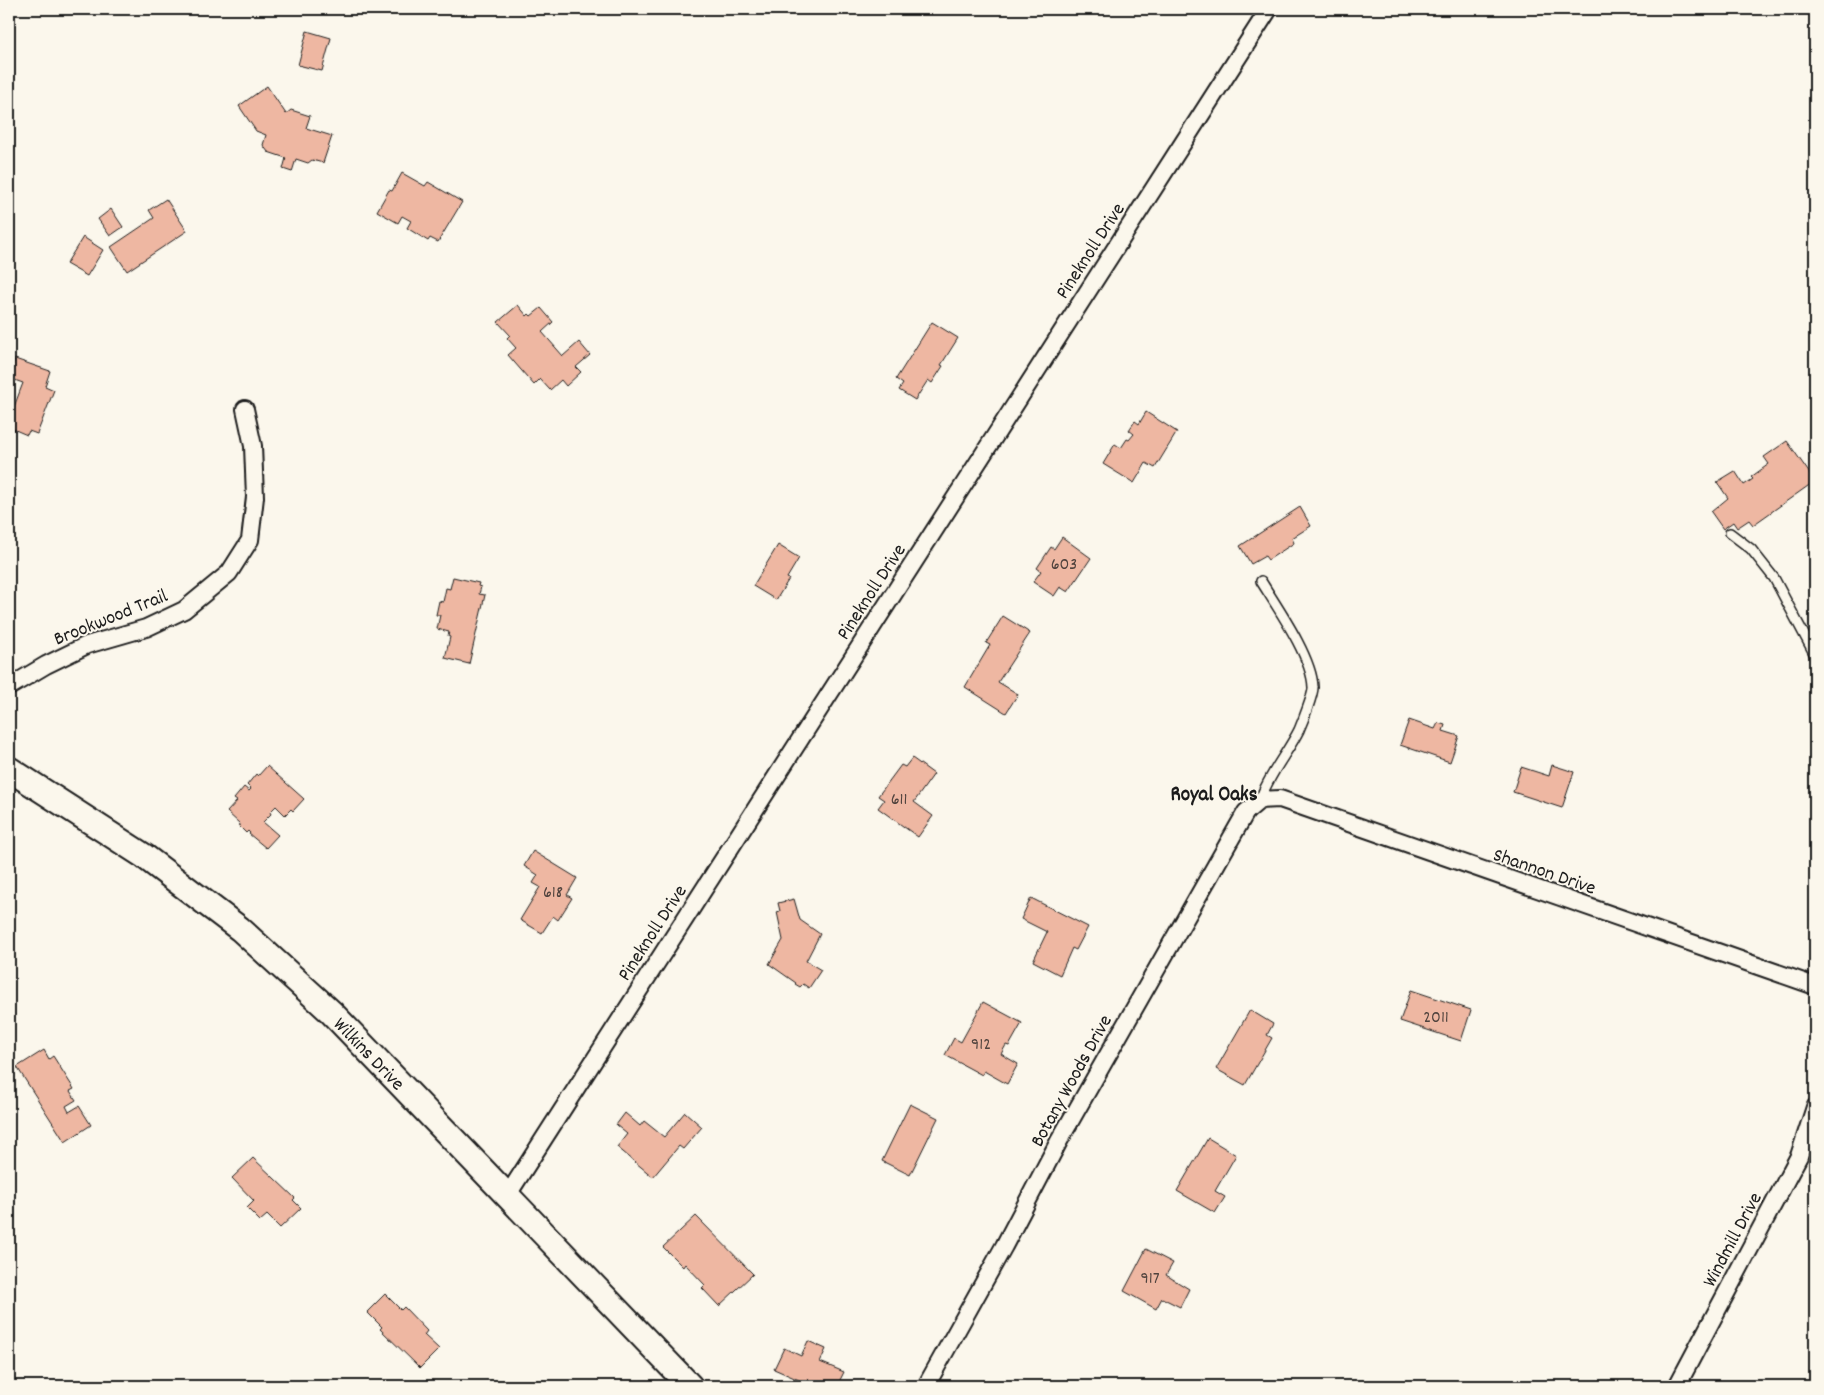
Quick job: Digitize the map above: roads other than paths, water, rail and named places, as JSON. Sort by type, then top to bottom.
[{"type":"street","name":"Pineknoll Drive","points":[[507,1196],[1269,9]]},
{"type":"street","name":"Brookwood Trail","points":[[9,687],[46,665],[87,645],[146,628],[184,610],[229,573],[250,540],[256,497],[252,446],[245,409]]},
{"type":"street","name":"Wilkins Drive","points":[[9,769],[144,856],[240,930],[331,1012],[690,1386]]},
{"type":"street","name":"Shannon Drive","points":[[1260,800],[1280,800],[1815,986]]},
{"type":"street","name":"Botany Woods Drive","points":[[926,1386],[1004,1246],[1059,1141],[1226,846],[1246,812],[1260,800]]},
{"type":"street","name":"Windmill Drive","points":[[1677,1386],[1799,1156],[1815,1108]]},
{"type":"lane","points":[[1730,533],[1751,549],[1774,578],[1815,655]]},
{"type":"lane","points":[[1260,800],[1264,786],[1299,730],[1314,688],[1308,665],[1298,644],[1286,620],[1261,581]]},
{"type":"district","name":"Royal Oaks","points":[[1214,793]]}]
